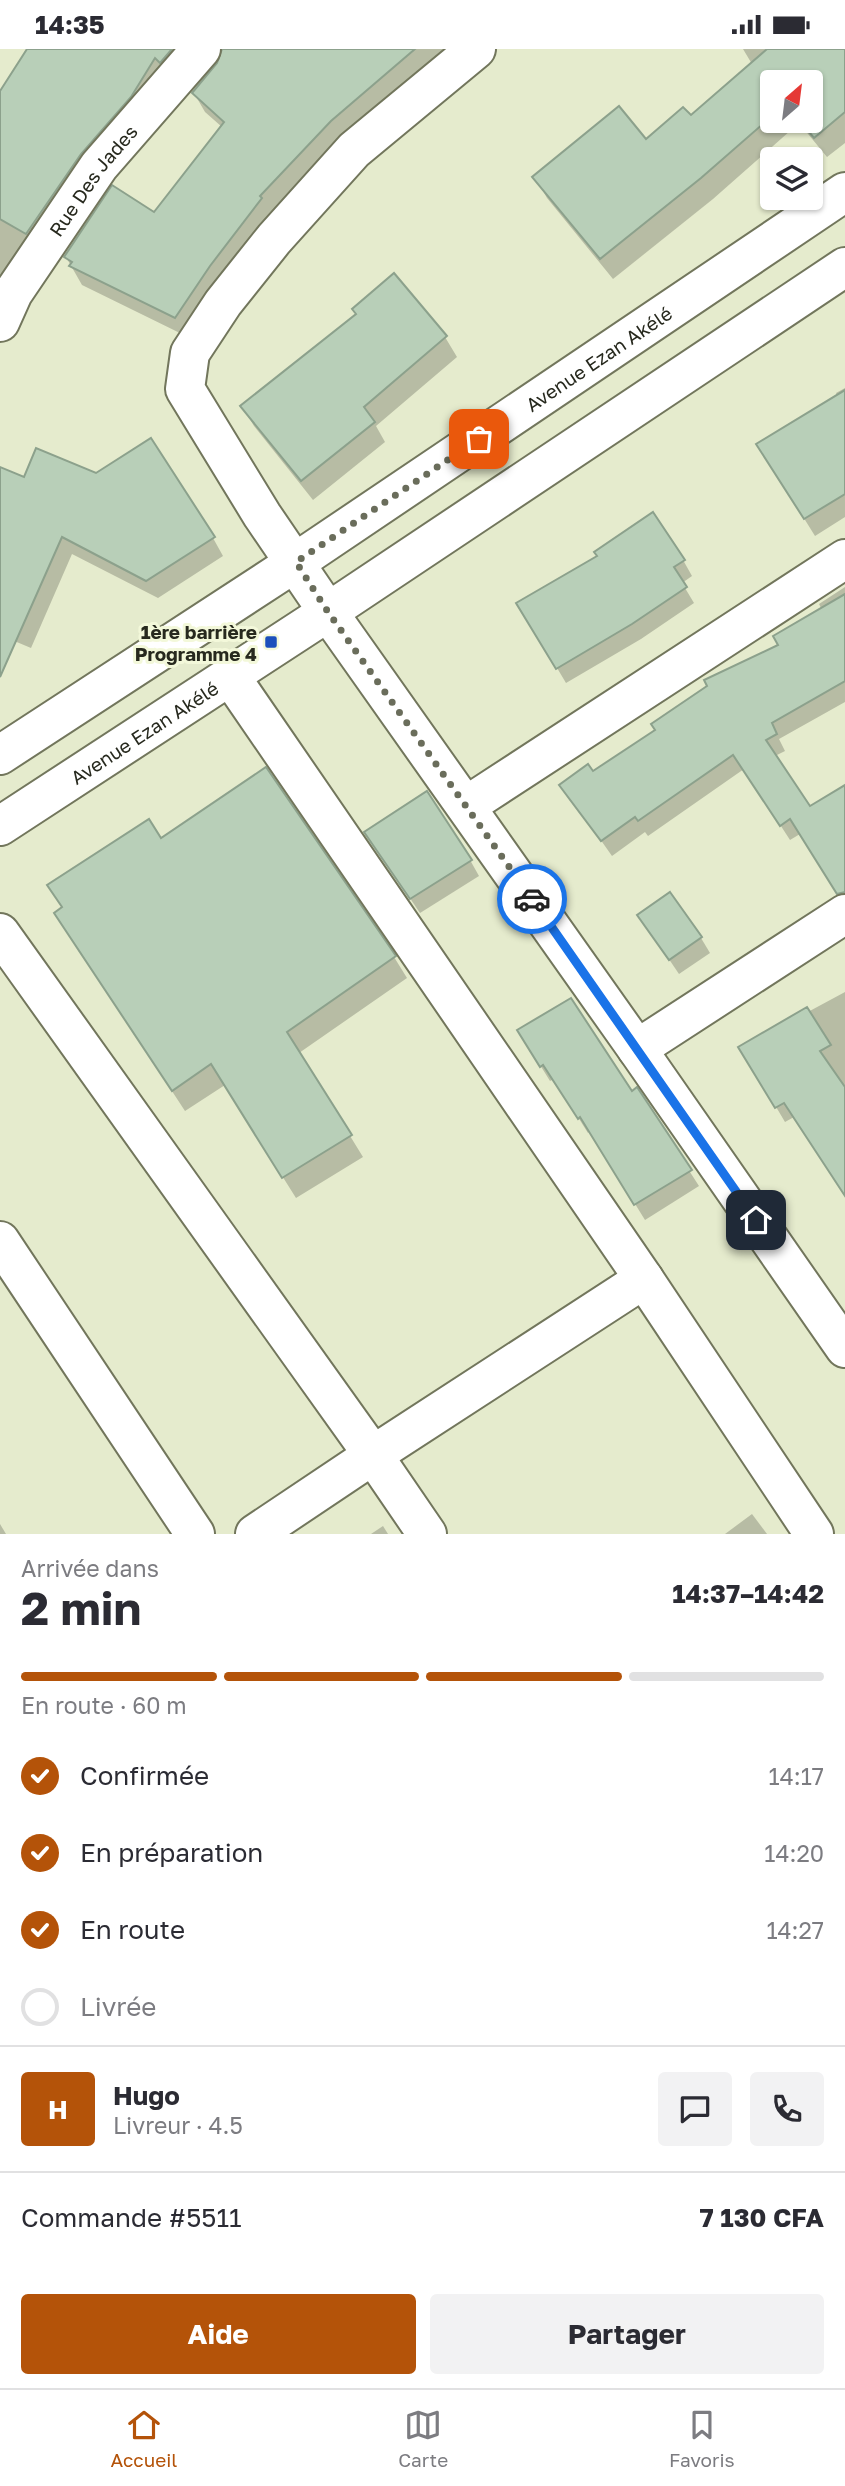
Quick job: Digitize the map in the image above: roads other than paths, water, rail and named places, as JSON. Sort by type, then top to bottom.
[{"type":"street","name":"Rue Des Jades","points":[[0,322],[13,293],[99,166],[201,49]]},
{"type":"street","points":[[476,49],[354,150],[274,239],[223,303],[190,353],[185,389],[262,515],[328,612],[845,1348]]},
{"type":"street","name":"Avenue Ezan Akélé","points":[[0,755],[296,562],[845,192]]},
{"type":"street","name":"Avenue Ezan Akélé","points":[[0,826],[328,612],[845,267]]},
{"type":"street","points":[[466,806],[845,559]]},
{"type":"street","points":[[230,676],[644,1279],[814,1534]]},
{"type":"street","points":[[637,1049],[845,914]]},
{"type":"street","points":[[0,933],[427,1534]]},
{"type":"street","points":[[0,1241],[195,1534]]},
{"type":"street","points":[[255,1534],[644,1279]]},
{"type":"place","name":"1ère barrière Programme 4","points":[[271,642]]}]
